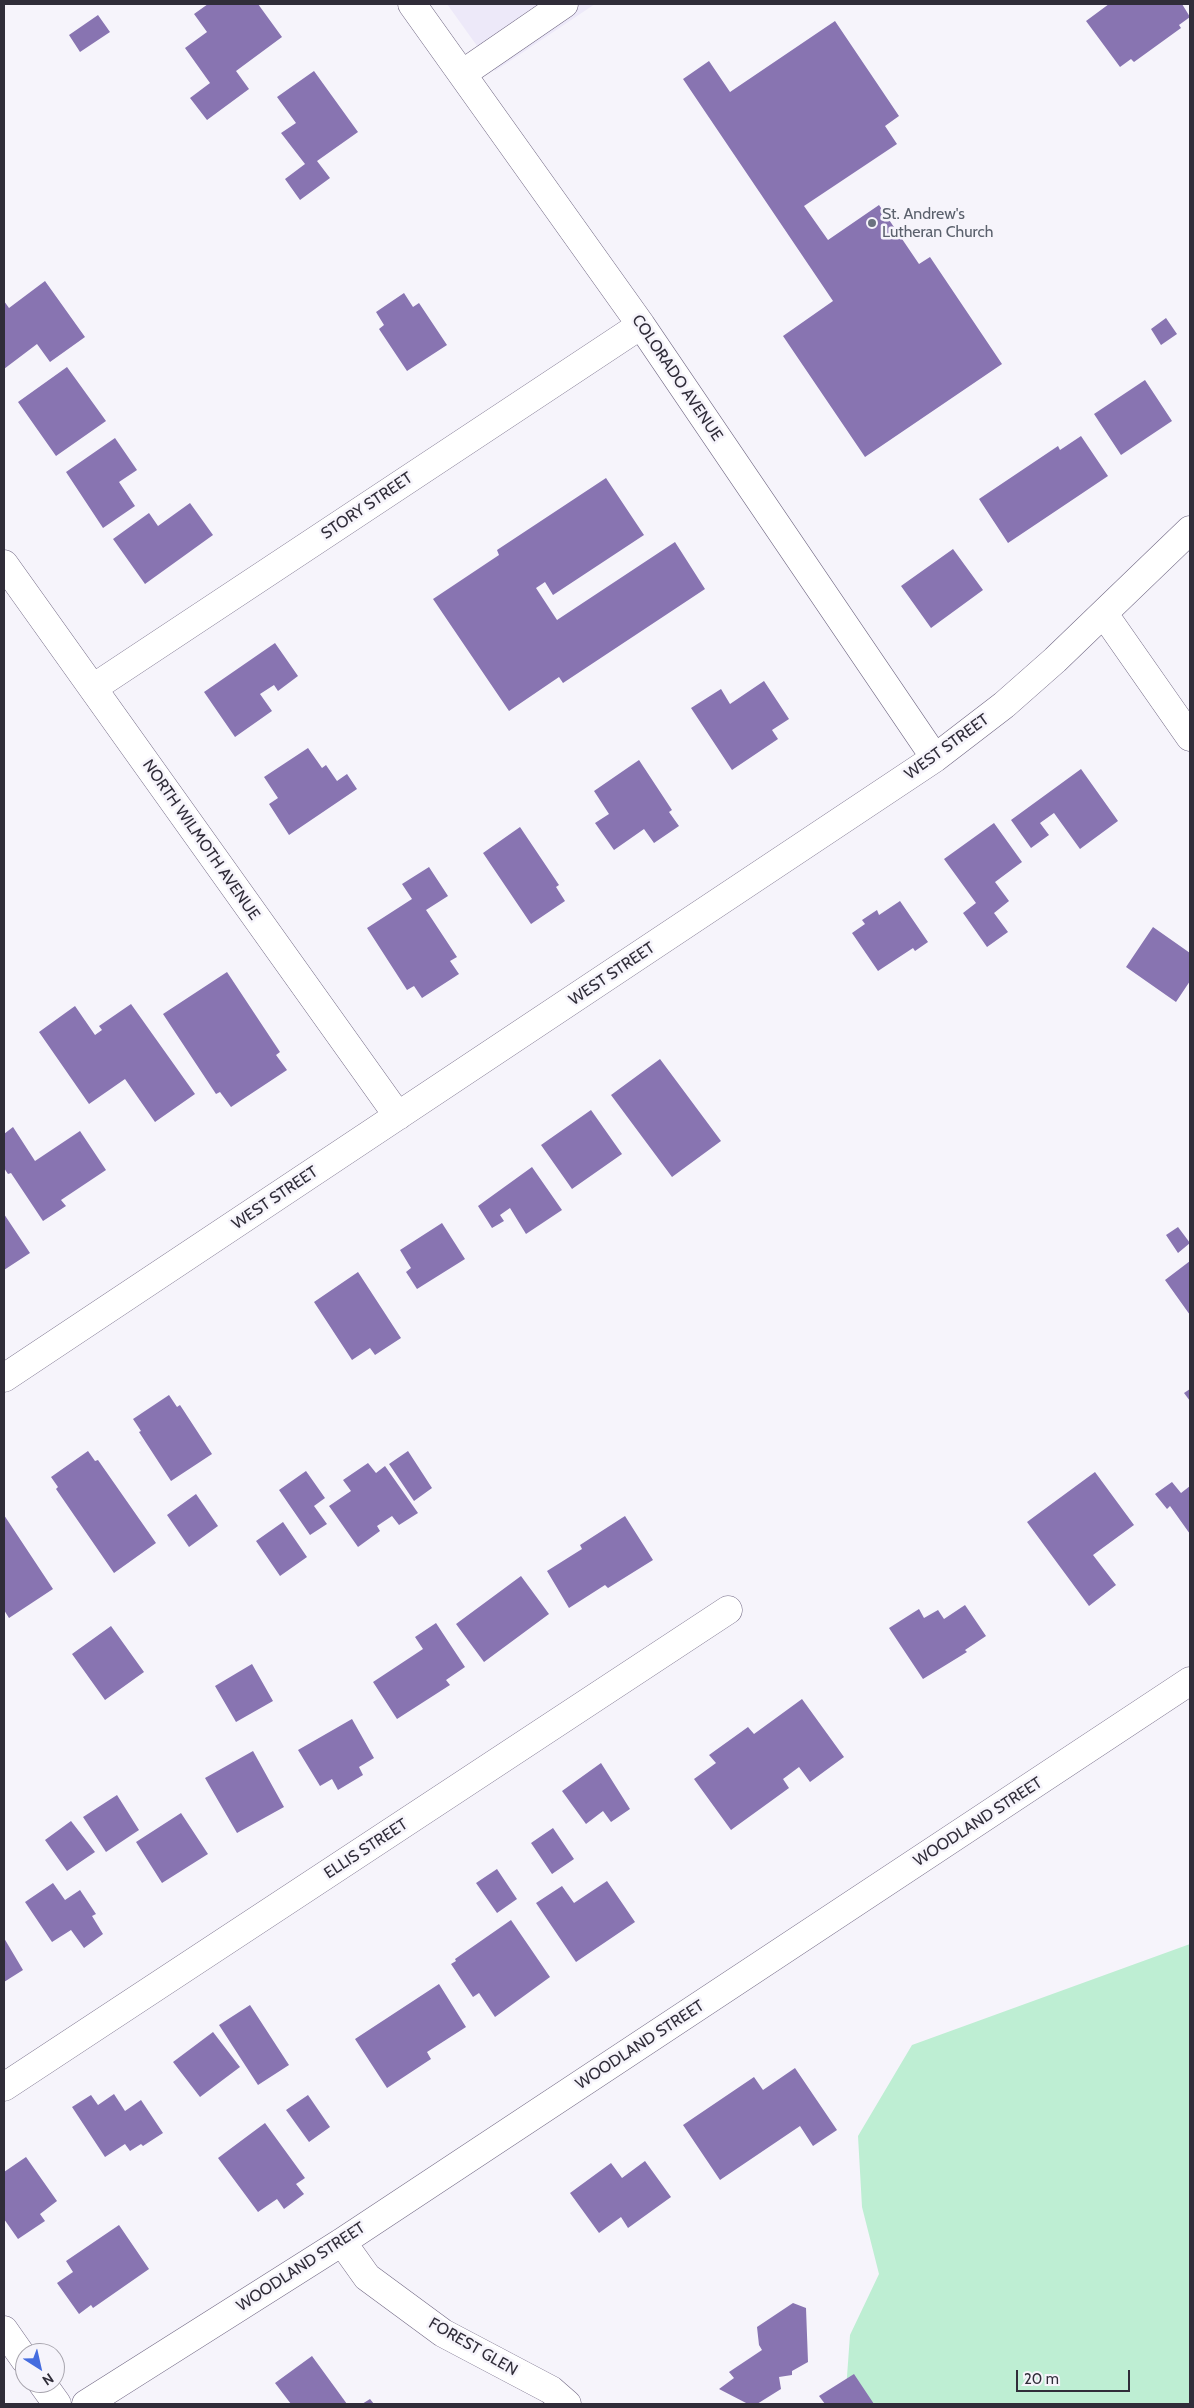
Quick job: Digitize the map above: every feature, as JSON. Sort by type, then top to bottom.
[{"type":"street","name":"COLORADO AVENUE","points":[[412,4],[641,325],[935,758]]},
{"type":"street","points":[[462,74],[564,4]]},
{"type":"street","name":"STORY STREET","points":[[94,688],[641,325]]},
{"type":"street","name":"WEST STREET","points":[[4,1378],[935,758],[1004,705],[1104,614],[1190,530]]},
{"type":"street","name":"NORTH WILMOTH AVENUE","points":[[4,564],[398,1116]]},
{"type":"street","points":[[1104,614],[1190,737]]},
{"type":"street","name":"ELLIS STREET","points":[[4,2087],[728,1610]]},
{"type":"street","name":"WOODLAND STREET","points":[[86,2404],[342,2242],[1190,1681]]},
{"type":"street","name":"FOREST GLEN","points":[[342,2242],[367,2277],[443,2333],[550,2390],[567,2404]]},
{"type":"street","points":[[4,2330],[15,2346]]},
{"type":"street","points":[[49,2393],[57,2404]]},
{"type":"shaded area","points":[[447,4],[595,4],[495,71]]},
{"type":"green space","points":[[1190,1944],[1190,2404],[845,2404],[850,2335],[879,2274],[862,2207],[858,2136],[912,2045]]},
{"type":"building","points":[[208,4],[258,4],[282,37],[236,71],[249,89],[207,120],[190,98],[210,83],[185,48],[207,32],[194,14]]},
{"type":"building","points":[[1109,4],[1182,4],[1190,17],[1179,25],[1181,28],[1134,62],[1131,59],[1120,67],[1086,21]]},
{"type":"building","points":[[98,15],[110,32],[80,52],[69,35]]},
{"type":"building","name":"St. Andrew's Lutheran Church","points":[[835,21],[899,116],[885,126],[897,144],[804,206],[828,240],[879,205],[919,264],[930,257],[1002,364],[865,457],[783,336],[833,301],[683,79],[709,61],[730,92]]},
{"type":"building","points":[[314,71],[358,132],[317,161],[330,178],[300,200],[285,179],[305,164],[281,133],[296,123],[277,97]]},
{"type":"building","points":[[45,281],[85,337],[50,362],[37,344],[4,369],[4,301],[9,308]]},
{"type":"building","points":[[404,293],[413,307],[419,303],[447,345],[407,371],[379,329],[384,325],[376,312]]},
{"type":"building","points":[[1166,318],[1177,334],[1161,345],[1151,329]]},
{"type":"building","points":[[67,367],[106,421],[56,456],[18,402]]},
{"type":"building","points":[[1145,380],[1172,421],[1121,455],[1094,414]]},
{"type":"building","points":[[1081,436],[1108,476],[1008,543],[979,499],[1058,446],[1060,450]]},
{"type":"building","points":[[115,438],[137,470],[119,482],[135,506],[103,528],[66,472]]},
{"type":"building","points":[[606,478],[644,535],[553,595],[545,582],[536,588],[557,620],[675,542],[705,589],[563,683],[559,677],[509,711],[433,599],[499,555],[497,550]]},
{"type":"building","points":[[190,503],[213,535],[145,584],[113,539],[149,513],[158,526]]},
{"type":"building","points":[[953,549],[983,590],[931,628],[901,586]]},
{"type":"building","points":[[275,643],[298,676],[278,691],[274,685],[260,694],[272,711],[235,737],[204,692]]},
{"type":"building","points":[[764,681],[789,719],[772,730],[778,739],[732,770],[691,708],[721,689],[730,704]]},
{"type":"building","points":[[308,748],[322,768],[326,765],[337,781],[347,774],[357,789],[289,835],[269,804],[278,798],[264,777]]},
{"type":"building","points":[[639,760],[672,810],[669,812],[679,826],[654,843],[644,829],[614,850],[595,823],[609,814],[594,791]]},
{"type":"building","points":[[1081,769],[1118,821],[1080,849],[1054,813],[1040,823],[1049,835],[1031,848],[1011,820]]},
{"type":"building","points":[[994,823],[1022,862],[995,882],[1009,901],[994,913],[1008,932],[987,947],[963,913],[976,903],[944,859]]},
{"type":"building","points":[[520,827],[559,885],[556,887],[565,901],[531,924],[483,853]]},
{"type":"building","points":[[429,867],[448,896],[426,910],[457,957],[450,961],[459,974],[422,998],[414,986],[407,990],[367,928],[412,899],[402,884]]},
{"type":"building","points":[[900,901],[928,942],[915,951],[913,948],[878,971],[852,933],[865,924],[862,920],[877,910],[879,915]]},
{"type":"building","points":[[1153,927],[1190,953],[1190,981],[1176,1002],[1126,967]]},
{"type":"building","points":[[227,972],[280,1052],[276,1055],[287,1070],[231,1107],[220,1092],[216,1094],[163,1014]]},
{"type":"building","points":[[131,1004],[195,1094],[155,1122],[125,1079],[89,1104],[39,1032],[75,1006],[95,1035],[102,1030],[99,1026]]},
{"type":"building","points":[[660,1059],[721,1141],[672,1177],[611,1095]]},
{"type":"building","points":[[591,1110],[622,1154],[572,1189],[541,1145]]},
{"type":"building","points":[[13,1127],[35,1161],[80,1131],[106,1170],[61,1200],[66,1206],[43,1221],[11,1173],[8,1174],[4,1168],[4,1134]]},
{"type":"building","points":[[532,1167],[562,1210],[526,1234],[510,1208],[500,1215],[504,1221],[492,1228],[478,1206]]},
{"type":"building","points":[[4,1214],[30,1253],[4,1270]]},
{"type":"building","points":[[442,1223],[465,1259],[417,1289],[406,1272],[411,1268],[400,1250]]},
{"type":"building","points":[[1178,1227],[1190,1243],[1178,1253],[1166,1235]]},
{"type":"building","points":[[1190,1261],[1190,1315],[1165,1280]]},
{"type":"building","points":[[358,1272],[401,1338],[375,1355],[370,1348],[352,1360],[314,1302]]},
{"type":"building","points":[[1190,1389],[1190,1401],[1184,1393]]},
{"type":"building","points":[[169,1395],[177,1407],[180,1405],[212,1454],[171,1481],[139,1432],[141,1431],[133,1419]]},
{"type":"building","points":[[88,1451],[95,1461],[98,1460],[156,1543],[114,1573],[56,1489],[58,1487],[51,1477]]},
{"type":"building","points":[[408,1451],[432,1488],[414,1501],[389,1464]]},
{"type":"building","points":[[368,1463],[376,1473],[385,1466],[418,1513],[399,1525],[392,1516],[377,1526],[380,1531],[358,1547],[329,1506],[351,1491],[343,1480]]},
{"type":"building","points":[[306,1471],[325,1498],[314,1506],[327,1524],[310,1535],[279,1490]]},
{"type":"building","points":[[1095,1472],[1134,1525],[1093,1555],[1116,1585],[1089,1606],[1027,1522]]},
{"type":"building","points":[[1172,1482],[1181,1493],[1190,1486],[1190,1534],[1170,1506],[1167,1509],[1155,1494]]},
{"type":"building","points":[[196,1494],[218,1526],[189,1547],[167,1515]]},
{"type":"building","points":[[4,1515],[53,1589],[9,1618],[4,1610]]},
{"type":"building","points":[[625,1516],[653,1560],[608,1588],[605,1585],[569,1608],[547,1571],[582,1549],[580,1545]]},
{"type":"building","points":[[283,1522],[307,1557],[280,1576],[256,1541]]},
{"type":"building","points":[[521,1576],[549,1614],[484,1662],[456,1624]]},
{"type":"building","points":[[965,1605],[986,1636],[965,1650],[967,1652],[923,1679],[889,1628],[919,1609],[924,1618],[938,1610],[944,1619]]},
{"type":"building","points":[[436,1623],[465,1667],[446,1680],[450,1685],[397,1719],[373,1682],[423,1649],[415,1637]]},
{"type":"building","points":[[111,1626],[144,1672],[105,1700],[72,1654]]},
{"type":"building","points":[[252,1664],[273,1701],[236,1722],[215,1686]]},
{"type":"building","points":[[802,1699],[844,1757],[810,1782],[799,1767],[783,1779],[789,1788],[731,1830],[694,1779],[716,1763],[709,1755],[748,1727],[754,1734]]},
{"type":"building","points":[[352,1719],[374,1758],[359,1767],[363,1775],[338,1790],[332,1779],[320,1786],[298,1750]]},
{"type":"building","points":[[253,1751],[284,1807],[237,1833],[205,1778]]},
{"type":"building","points":[[601,1763],[630,1809],[611,1822],[603,1811],[586,1824],[562,1791]]},
{"type":"building","points":[[117,1795],[139,1830],[106,1852],[83,1817]]},
{"type":"building","points":[[181,1813],[208,1854],[162,1883],[136,1842]]},
{"type":"building","points":[[71,1821],[95,1852],[67,1871],[45,1840]]},
{"type":"building","points":[[553,1828],[574,1859],[552,1874],[531,1843]]},
{"type":"building","points":[[497,1869],[517,1899],[497,1913],[476,1883]]},
{"type":"building","points":[[607,1881],[635,1922],[576,1962],[536,1903],[562,1886],[574,1903]]},
{"type":"building","points":[[53,1883],[65,1900],[80,1890],[96,1914],[92,1916],[103,1934],[84,1948],[71,1930],[52,1942],[25,1902]]},
{"type":"building","points":[[511,1920],[550,1977],[495,2017],[479,1993],[473,1997],[451,1964],[456,1961],[455,1959]]},
{"type":"building","points":[[4,1938],[23,1970],[4,1982]]},
{"type":"building","points":[[439,1984],[466,2027],[427,2052],[431,2059],[387,2088],[355,2039]]},
{"type":"building","points":[[250,2005],[289,2065],[258,2085],[219,2025]]},
{"type":"building","points":[[213,2032],[240,2067],[200,2097],[173,2062]]},
{"type":"building","points":[[795,2068],[837,2130],[813,2146],[800,2126],[720,2180],[683,2125],[754,2077],[763,2090]]},
{"type":"building","points":[[114,2094],[125,2111],[141,2100],[163,2133],[143,2146],[141,2144],[130,2151],[125,2144],[105,2157],[72,2107],[91,2095],[98,2105]]},
{"type":"building","points":[[308,2095],[330,2127],[309,2142],[286,2110]]},
{"type":"building","points":[[265,2123],[305,2178],[296,2184],[304,2194],[284,2209],[277,2199],[258,2212],[218,2158]]},
{"type":"building","points":[[26,2157],[57,2201],[40,2214],[45,2221],[18,2239],[4,2219],[4,2172]]},
{"type":"building","points":[[645,2161],[671,2197],[628,2228],[621,2217],[599,2233],[570,2193],[611,2163],[622,2178]]},
{"type":"building","points":[[119,2225],[149,2269],[93,2308],[91,2305],[79,2314],[57,2283],[73,2272],[66,2261]]},
{"type":"building","points":[[793,2303],[806,2308],[808,2362],[792,2371],[792,2375],[779,2377],[781,2389],[757,2404],[748,2404],[719,2389],[734,2378],[729,2372],[762,2350],[759,2345],[757,2327]]},
{"type":"building","points":[[312,2356],[347,2404],[291,2404],[275,2383]]},
{"type":"building","points":[[854,2374],[874,2404],[825,2404],[819,2396]]},
{"type":"building","points":[[370,2399],[374,2404],[362,2404]]},
{"type":"place","name":"St. Andrew's Lutheran Church","points":[[872,223]]}]
